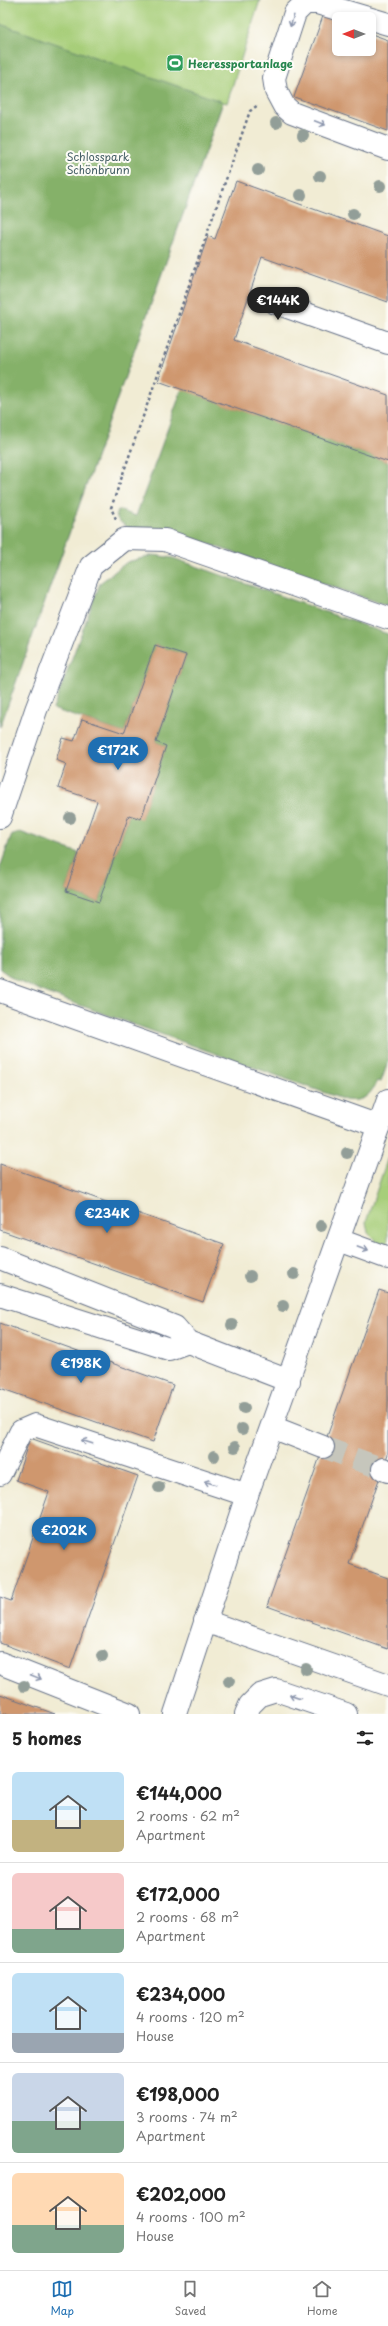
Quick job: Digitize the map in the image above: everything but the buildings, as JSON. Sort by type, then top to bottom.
[{"type":"lane","points":[[388,24],[317,3],[305,3],[295,13],[274,78],[276,91],[284,106],[292,113],[388,149]]},
{"type":"lane","points":[[276,303],[388,343]]},
{"type":"lane","points":[[0,817],[36,710],[90,566],[125,539],[165,540],[388,618]]},
{"type":"lane","points":[[0,991],[379,1126]]},
{"type":"lane","points":[[182,1712],[205,1621],[247,1495],[289,1381],[388,1100]]},
{"type":"lane","points":[[339,1240],[388,1258]]},
{"type":"lane","points":[[0,1258],[175,1327],[188,1342],[289,1381]]},
{"type":"lane","points":[[0,1295],[169,1348],[188,1342]]},
{"type":"lane","points":[[0,1474],[21,1432],[35,1425],[247,1495]]},
{"type":"lane","points":[[272,1428],[323,1448]]},
{"type":"lane","points":[[205,1621],[388,1685]]},
{"type":"lane","points":[[0,1663],[129,1714]]},
{"type":"lane","points":[[246,1714],[250,1705],[260,1695],[276,1690],[346,1714]]},
{"type":"path","points":[[125,539],[111,508],[250,111],[276,91]]},
{"type":"green space","name":"Schlosspark Schönbrunn","points":[[0,0],[260,0],[227,103],[223,102],[0,727]]},
{"type":"green space","name":"Schlosspark Schönbrunn","points":[[0,24],[223,102],[0,727]]},
{"type":"green space","points":[[182,389],[388,462],[388,606],[174,532],[128,528],[118,520],[116,515],[118,510],[136,516]]},
{"type":"green space","points":[[154,555],[173,558],[388,634],[388,1062],[381,1082],[377,1081],[368,1095],[361,1099],[345,1100],[46,993],[15,980],[0,969],[0,868],[11,836],[20,832],[79,853],[66,891],[99,902],[129,815],[141,818],[166,746],[156,742],[186,655],[155,645],[124,733],[53,709],[100,583],[127,562]]},
{"type":"green space","points":[[388,1157],[388,1251],[373,1246],[375,1240],[368,1233],[366,1222]]},
{"type":"tunnel","points":[[323,1447],[383,1469]]},
{"type":"place","name":"Heeressportanlage","points":[[175,63]]}]
